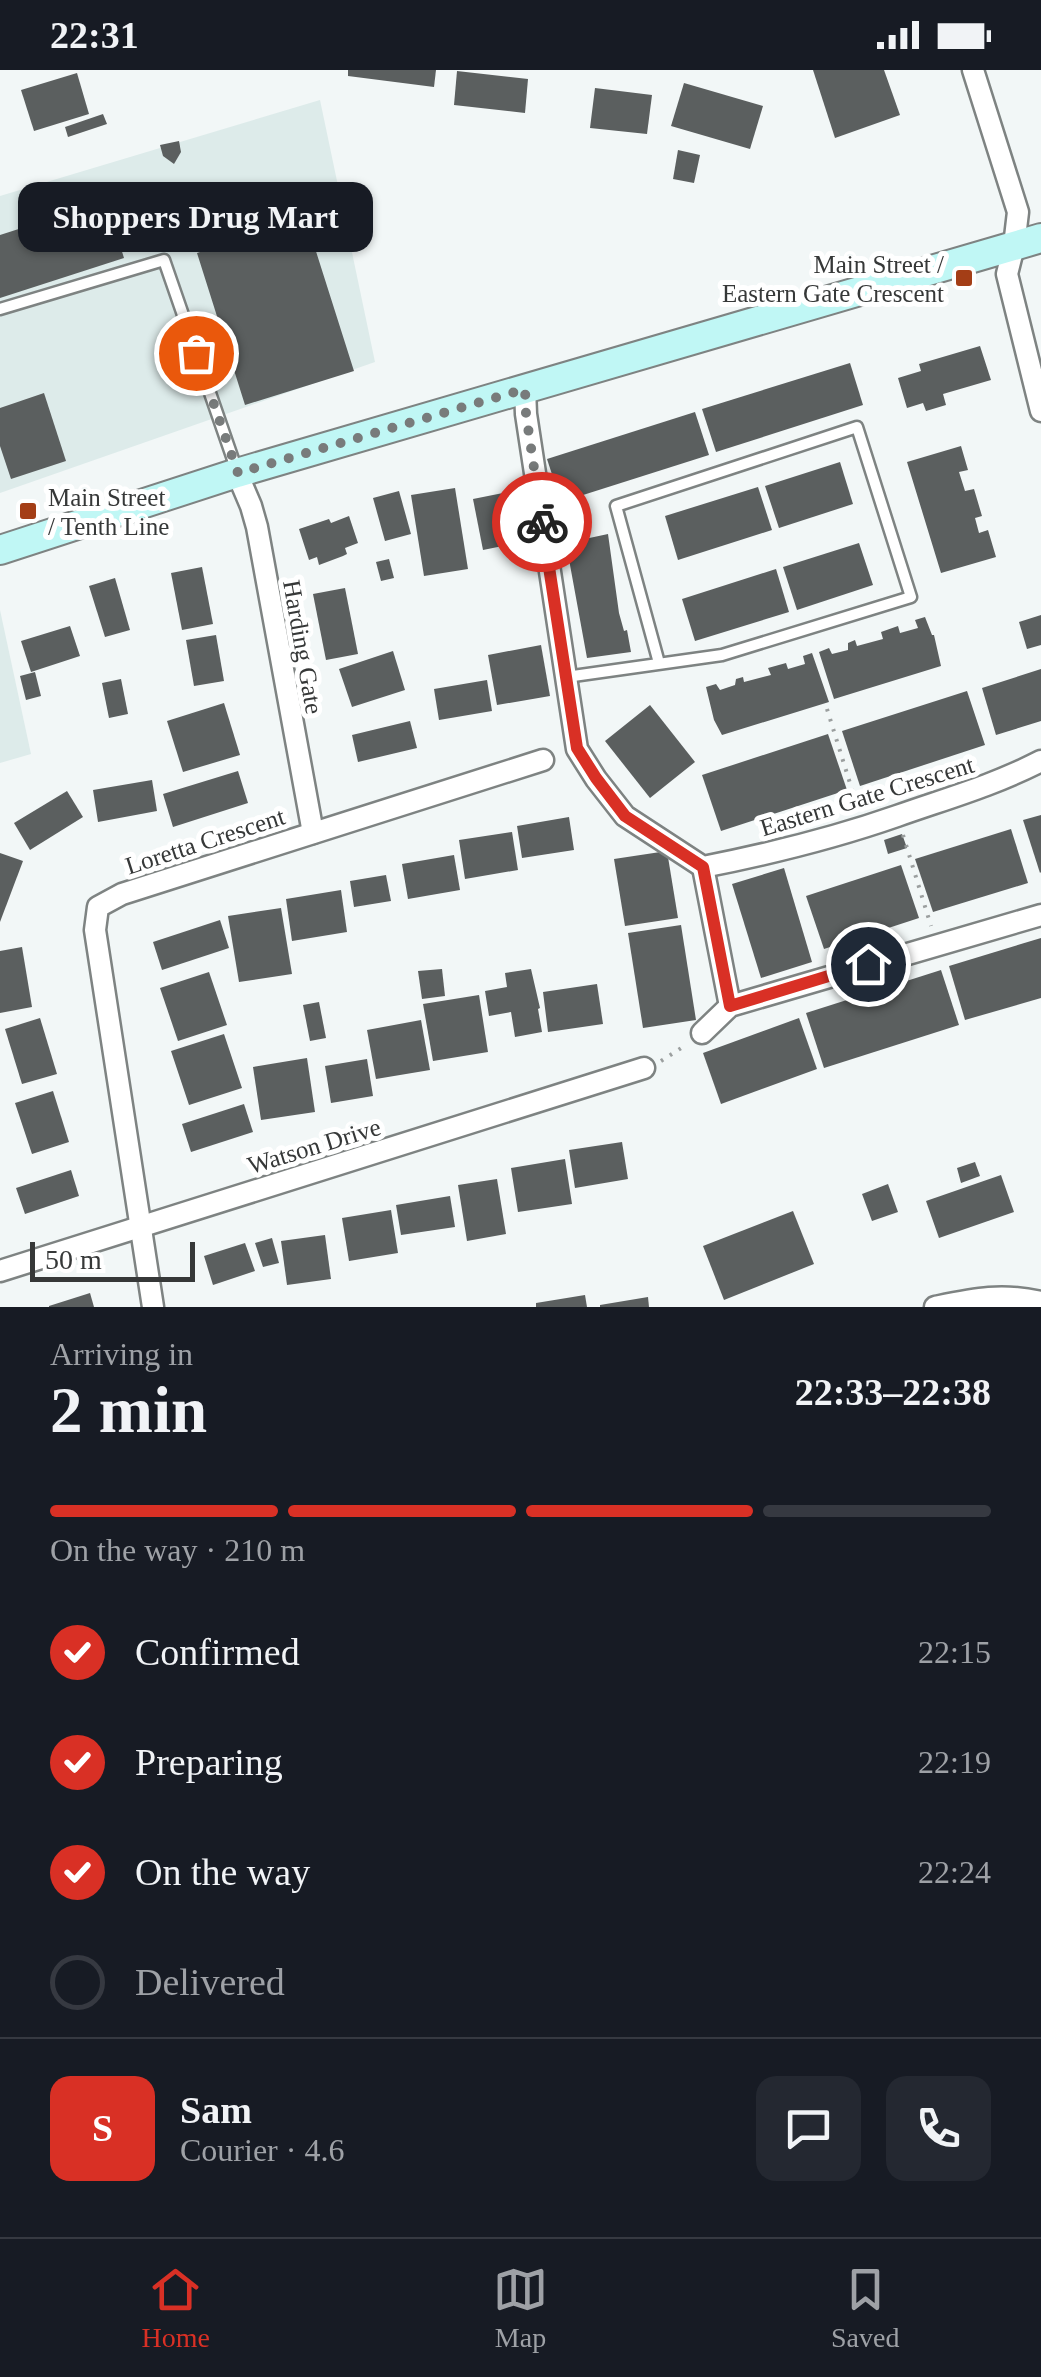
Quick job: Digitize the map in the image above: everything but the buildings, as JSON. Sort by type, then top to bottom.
[{"type":"main road","points":[[0,550],[238,473],[1028,242]]},
{"type":"street","points":[[973,70],[1028,242],[1006,274],[1041,411]]},
{"type":"street","points":[[525,389],[577,748],[625,816],[703,867],[730,1006]]},
{"type":"street","name":"Harding Gate","points":[[238,473],[257,528],[312,833]]},
{"type":"street","name":"Loretta Crescent","points":[[152,1307],[95,930],[98,906],[122,894],[543,760]]},
{"type":"street","name":"Eastern Gate Crescent","points":[[703,867],[864,828],[1002,781],[1041,761]]},
{"type":"street","points":[[702,1033],[730,1006],[1041,915]]},
{"type":"street","name":"Watson Drive","points":[[0,1271],[644,1068]]},
{"type":"street","points":[[935,1307],[974,1298],[1014,1296],[1041,1302]]},
{"type":"lane","points":[[0,308],[164,260],[238,473]]},
{"type":"lane","points":[[565,677],[659,664],[722,655],[912,597],[857,427],[616,506],[659,664]]},
{"type":"path","points":[[827,708],[864,828]]},
{"type":"path","points":[[897,816],[937,944]]},
{"type":"path","points":[[644,1068],[673,1055],[702,1033]]},
{"type":"shaded area","points":[[320,100],[375,362],[0,493],[0,196]]},
{"type":"shaded area","points":[[0,610],[31,754],[0,763]]},
{"type":"way so far","points":[[196,353],[238,473],[525,389],[542,522]]},
{"type":"place","name":"Main Street / Eastern Gate Crescent","points":[[964,278]]},
{"type":"place","name":"Shoppers Drug Mart","points":[[196,353]]},
{"type":"place","name":"Main Street / Tenth Line","points":[[28,511]]},
{"type":"route","points":[[542,522],[577,748],[625,816],[703,867],[730,1006],[868,964]]}]
